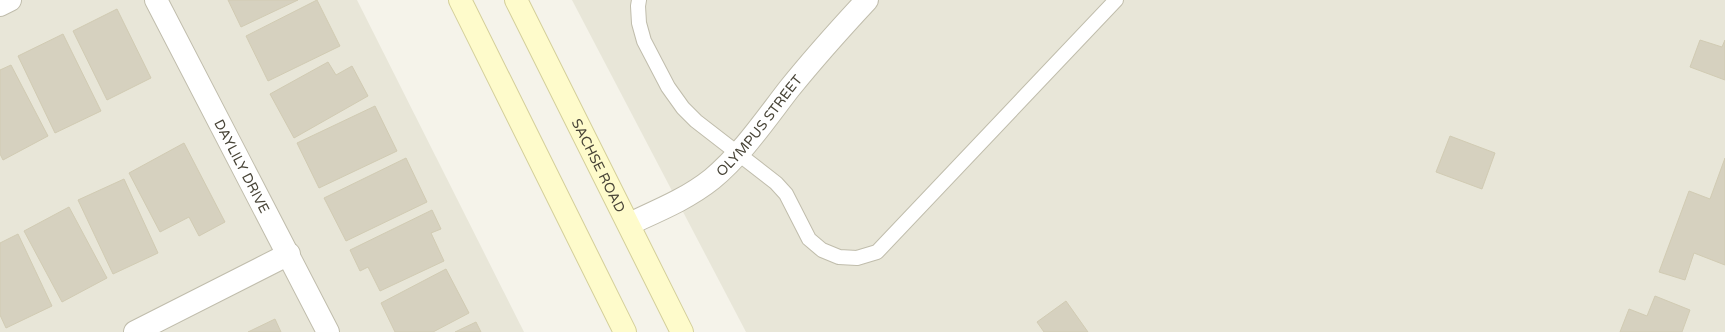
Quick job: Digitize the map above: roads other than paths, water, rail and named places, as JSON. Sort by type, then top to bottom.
[{"type":"main road","points":[[460,0],[625,332]]},
{"type":"main road","name":"SACHSE ROAD","points":[[516,0],[682,332]]},
{"type":"street","points":[[0,5],[10,0]]},
{"type":"street","name":"DAYLILY DRIVE","points":[[156,0],[289,254],[328,332]]},
{"type":"street","name":"OLYMPUS STREET","points":[[629,224],[693,193],[712,179],[739,153],[813,60],[867,0]]},
{"type":"street","points":[[135,332],[289,254]]},
{"type":"lane","points":[[639,0],[638,6],[640,29],[644,40],[668,86],[683,108],[696,121],[776,183],[786,194],[809,239],[822,250],[839,257],[857,258],[877,252],[1116,0]]}]
